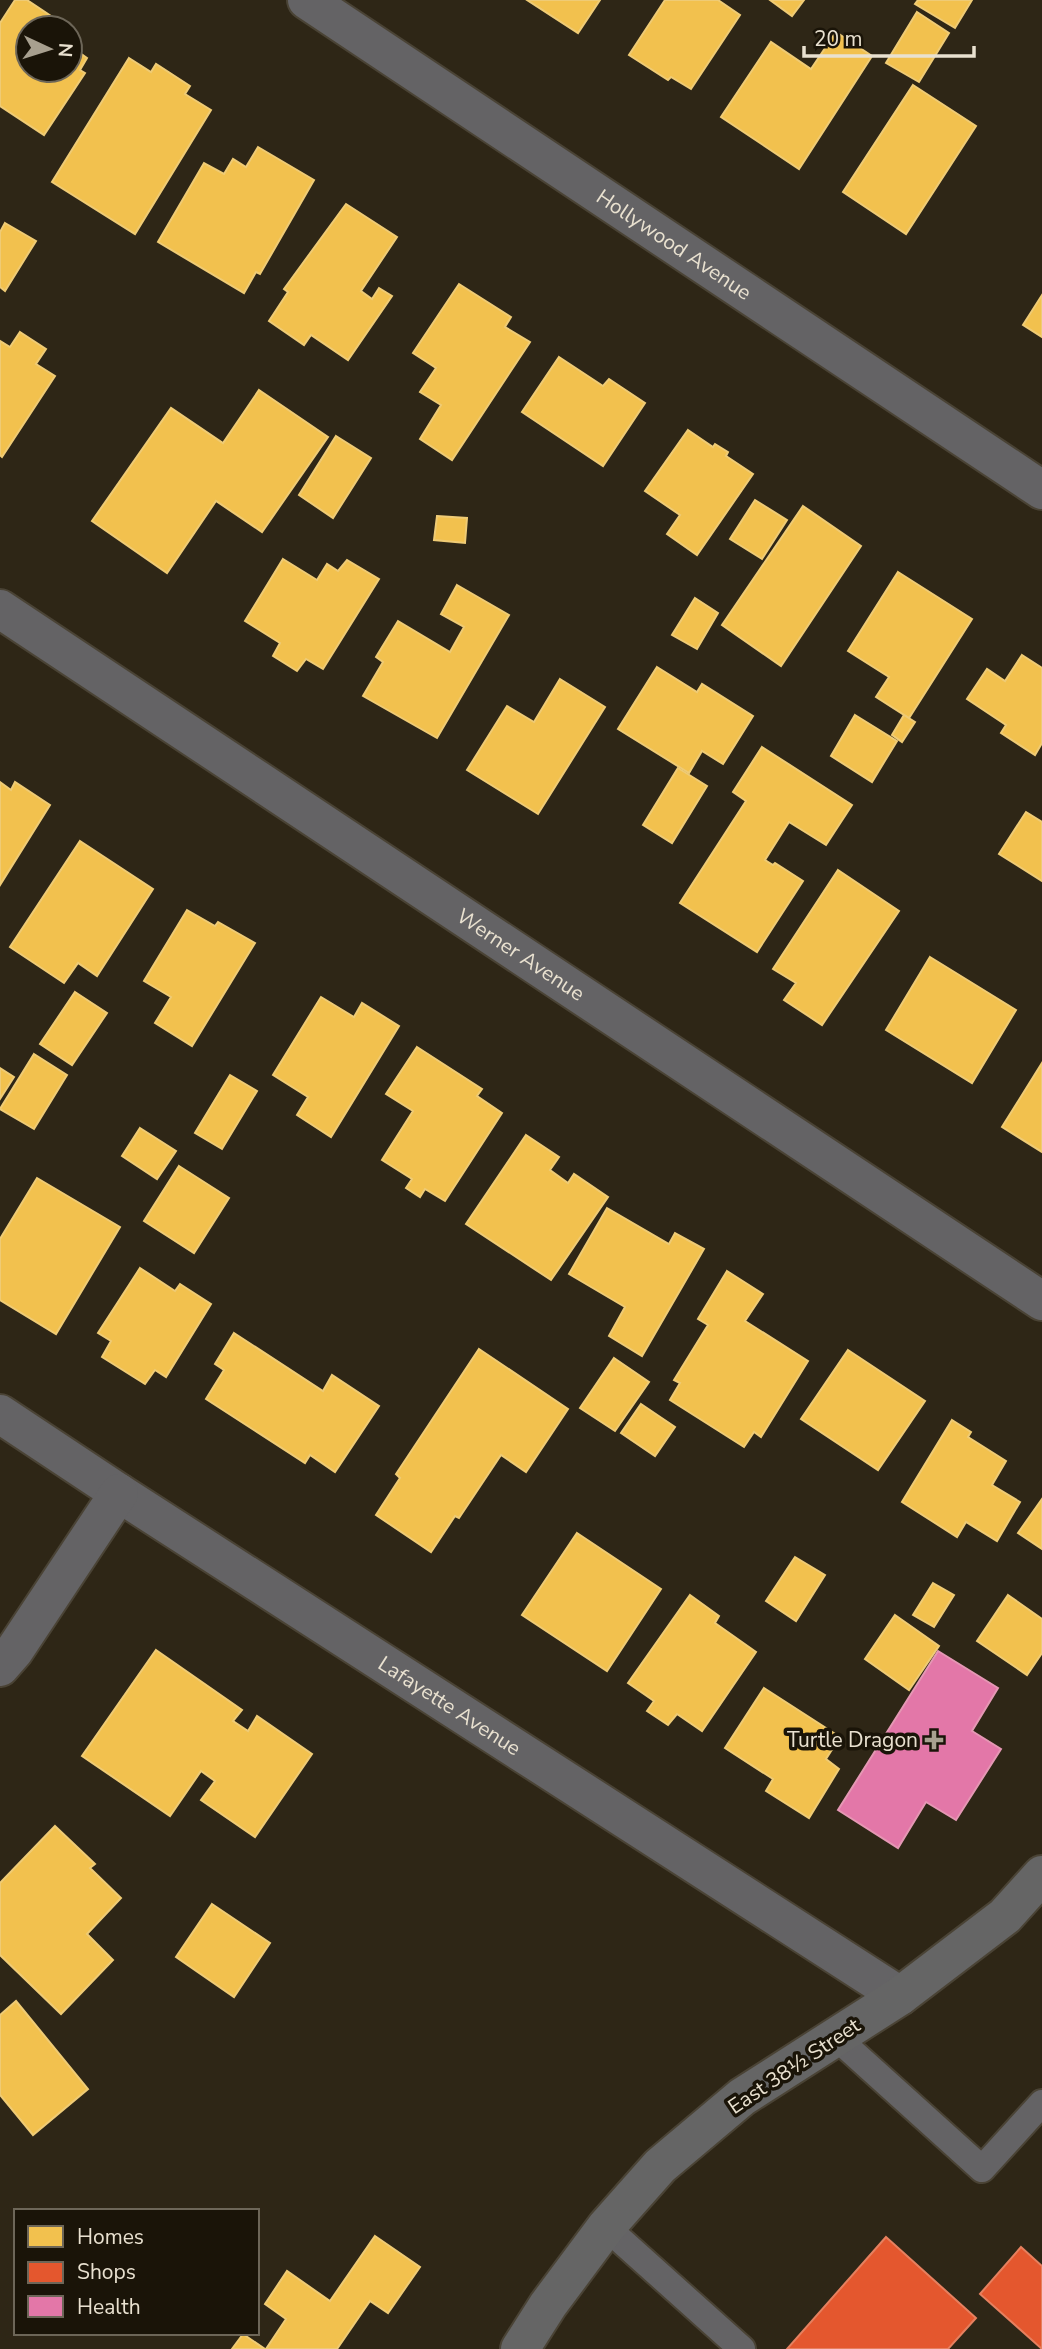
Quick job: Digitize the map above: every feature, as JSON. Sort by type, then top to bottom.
[{"type":"street","name":"Hollywood Avenue","points":[[307,0],[1042,491]]},
{"type":"street","name":"Werner Avenue","points":[[0,609],[1042,1301]]},
{"type":"street","name":"Lafayette Avenue","points":[[0,1414],[900,1996]]},
{"type":"street","points":[[0,1667],[14,1651],[119,1493]]},
{"type":"street","name":"East 38½ Street","points":[[520,2349],[548,2305],[606,2227],[660,2166],[742,2097],[900,1996],[1005,1916],[1042,1875]]},
{"type":"lane","points":[[837,2038],[982,2169],[1042,2103]]},
{"type":"lane","points":[[606,2227],[742,2349]]},
{"type":"building: Homes","points":[[15,0],[27,0],[48,14],[14,14],[14,84],[78,84],[44,135],[0,106],[0,23]]},
{"type":"building: Homes","points":[[527,0],[600,0],[578,33]]},
{"type":"building: Homes","points":[[665,0],[718,0],[740,15],[691,89],[671,77],[668,80],[629,55]]},
{"type":"building: Homes","points":[[770,0],[804,0],[792,16]]},
{"type":"building: Homes","points":[[918,0],[972,0],[955,28],[915,4]]},
{"type":"building: Homes","points":[[917,12],[949,33],[919,82],[886,63]]},
{"type":"building: Homes","points":[[836,32],[872,56],[799,169],[721,117],[771,42],[811,69]]},
{"type":"building: Homes","points":[[129,58],[151,72],[156,64],[190,86],[185,94],[211,110],[135,234],[52,182]]},
{"type":"building: Homes","points":[[913,85],[976,126],[906,234],[843,192]]},
{"type":"building: Homes","points":[[258,147],[314,180],[260,274],[256,272],[244,293],[158,242],[204,163],[224,174],[233,159],[246,167]]},
{"type":"building: Homes","points":[[346,204],[397,237],[361,291],[372,299],[379,288],[392,296],[348,360],[311,335],[304,345],[269,321],[288,292],[284,289]]},
{"type":"building: Homes","points":[[5,223],[36,241],[5,291],[0,287],[0,232]]},
{"type":"building: Homes","points":[[459,284],[511,317],[505,327],[530,342],[452,460],[420,439],[441,405],[420,392],[436,368],[413,353]]},
{"type":"building: Homes","points":[[1042,295],[1042,337],[1023,325]]},
{"type":"building: Homes","points":[[20,332],[46,349],[36,364],[55,376],[2,457],[0,341],[10,347]]},
{"type":"building: Homes","points":[[559,357],[603,386],[609,379],[645,403],[603,466],[522,412]]},
{"type":"building: Homes","points":[[259,390],[328,437],[262,532],[216,501],[167,573],[92,521],[171,408],[223,443]]},
{"type":"building: Homes","points":[[688,430],[713,447],[715,444],[728,452],[726,456],[753,474],[697,555],[667,534],[680,515],[645,491]]},
{"type":"building: Homes","points":[[336,436],[371,458],[333,518],[299,495]]},
{"type":"building: Homes","points":[[755,500],[787,520],[762,559],[730,539]]},
{"type":"building: Homes","points":[[803,506],[861,546],[781,666],[722,625]]},
{"type":"building: Homes","points":[[437,516],[467,518],[465,543],[434,540]]},
{"type":"building: Homes","points":[[283,559],[317,580],[327,564],[338,571],[347,560],[379,579],[323,669],[306,659],[297,671],[273,656],[280,643],[245,621]]},
{"type":"building: Homes","points":[[898,572],[972,619],[909,718],[876,697],[889,677],[848,651]]},
{"type":"building: Homes","points":[[457,585],[509,615],[437,738],[363,696],[383,662],[376,657],[398,621],[450,652],[464,627],[441,614]]},
{"type":"building: Homes","points":[[695,598],[718,613],[697,649],[672,635]]},
{"type":"building: Homes","points":[[1022,655],[1042,668],[1042,743],[1035,755],[1001,733],[1006,725],[967,699],[987,669],[1005,681]]},
{"type":"building: Homes","points":[[657,667],[697,692],[702,684],[753,716],[723,764],[702,751],[689,773],[618,729]]},
{"type":"building: Homes","points":[[560,679],[605,707],[538,814],[467,770],[507,706],[534,722]]},
{"type":"building: Homes","points":[[855,715],[897,741],[872,782],[831,756]]},
{"type":"building: Homes","points":[[904,715],[915,722],[902,742],[892,735]]},
{"type":"building: Homes","points":[[762,747],[852,805],[826,845],[789,822],[765,860],[773,865],[775,863],[803,881],[757,952],[680,903],[746,801],[733,792]]},
{"type":"building: Homes","points":[[678,768],[707,786],[672,843],[643,825]]},
{"type":"building: Homes","points":[[0,782],[11,790],[15,782],[50,805],[0,885]]},
{"type":"building: Homes","points":[[1026,812],[1042,822],[1042,881],[999,854]]},
{"type":"building: Homes","points":[[80,841],[153,889],[97,976],[78,963],[64,983],[10,947]]},
{"type":"building: Homes","points":[[838,870],[899,911],[822,1025],[784,1000],[796,983],[773,969]]},
{"type":"building: Homes","points":[[187,910],[215,926],[218,922],[255,943],[192,1046],[155,1023],[171,997],[144,981]]},
{"type":"building: Homes","points":[[930,957],[1016,1010],[972,1083],[886,1030]]},
{"type":"building: Homes","points":[[75,992],[107,1013],[72,1065],[40,1044]]},
{"type":"building: Homes","points":[[321,997],[354,1017],[362,1003],[399,1026],[331,1137],[297,1115],[308,1097],[273,1075]]},
{"type":"building: Homes","points":[[417,1047],[482,1089],[477,1096],[502,1113],[445,1201],[425,1189],[420,1197],[406,1188],[412,1179],[382,1160],[413,1111],[386,1094]]},
{"type":"building: Homes","points":[[34,1054],[67,1075],[34,1129],[0,1109]]},
{"type":"building: Homes","points":[[1042,1063],[1042,1152],[1002,1127]]},
{"type":"building: Homes","points":[[0,1068],[14,1077],[0,1099]]},
{"type":"building: Homes","points":[[230,1075],[257,1091],[222,1149],[195,1133]]},
{"type":"building: Homes","points":[[140,1128],[176,1151],[157,1179],[122,1156]]},
{"type":"building: Homes","points":[[526,1135],[559,1157],[550,1170],[568,1183],[574,1174],[608,1197],[551,1280],[466,1224]]},
{"type":"building: Homes","points":[[179,1166],[229,1198],[194,1253],[144,1221]]},
{"type":"building: Homes","points":[[37,1178],[120,1227],[56,1334],[0,1300],[0,1239]]},
{"type":"building: Homes","points":[[607,1208],[669,1244],[675,1233],[704,1249],[642,1356],[609,1336],[625,1307],[569,1274]]},
{"type":"building: Homes","points":[[140,1268],[175,1291],[180,1284],[211,1304],[166,1377],[155,1370],[145,1384],[102,1357],[111,1341],[98,1333]]},
{"type":"building: Homes","points":[[727,1271],[763,1294],[745,1321],[808,1361],[761,1437],[754,1432],[744,1447],[670,1400],[680,1383],[674,1380],[708,1325],[698,1319]]},
{"type":"building: Homes","points":[[234,1333],[323,1391],[332,1375],[379,1406],[335,1472],[310,1455],[305,1463],[206,1399],[224,1370],[215,1364]]},
{"type":"building: Homes","points":[[479,1349],[568,1409],[526,1472],[501,1455],[459,1518],[455,1516],[431,1552],[376,1515],[400,1478],[396,1474]]},
{"type":"building: Homes","points":[[848,1350],[925,1401],[878,1470],[801,1419]]},
{"type":"building: Homes","points":[[614,1358],[649,1382],[615,1431],[580,1408]]},
{"type":"building: Homes","points":[[641,1404],[675,1427],[655,1456],[621,1433]]},
{"type":"building: Homes","points":[[952,1420],[971,1432],[968,1437],[1006,1461],[992,1485],[1020,1502],[997,1541],[966,1522],[957,1537],[902,1502]]},
{"type":"building: Homes","points":[[1042,1499],[1042,1549],[1018,1533]]},
{"type":"building: Homes","points":[[577,1533],[661,1589],[607,1671],[522,1615]]},
{"type":"building: Homes","points":[[795,1557],[825,1575],[796,1621],[766,1601]]},
{"type":"building: Homes","points":[[933,1583],[954,1595],[934,1627],[913,1615]]},
{"type":"building: Homes","points":[[690,1595],[719,1616],[715,1623],[756,1652],[702,1731],[677,1714],[668,1725],[647,1711],[654,1701],[628,1683]]},
{"type":"building: Homes","points":[[1008,1595],[1042,1619],[1042,1653],[1027,1675],[977,1641]]},
{"type":"building: Homes","points":[[895,1615],[939,1646],[909,1690],[865,1659]]},
{"type":"building: Homes","points":[[156,1650],[242,1710],[233,1721],[248,1731],[257,1716],[312,1754],[255,1837],[201,1800],[215,1781],[201,1771],[170,1816],[82,1756]]},
{"type":"building: Homes","points":[[764,1688],[840,1737],[826,1759],[839,1769],[809,1818],[766,1791],[773,1779],[725,1748]]},
{"type":"building: Homes","points":[[55,1826],[95,1864],[90,1868],[121,1898],[87,1934],[113,1960],[61,2014],[0,1955],[0,1883]]},
{"type":"building: Homes","points":[[212,1904],[270,1943],[234,1997],[176,1957]]},
{"type":"building: Homes","points":[[16,2001],[88,2089],[33,2135],[0,2095],[0,2015]]},
{"type":"building: Homes","points":[[375,2236],[420,2267],[388,2313],[370,2301],[337,2349],[266,2349],[286,2319],[265,2304],[287,2271],[330,2301]]},
{"type":"building: Homes","points":[[244,2335],[265,2349],[232,2349]]},
{"type":"building: Shops","points":[[886,2237],[976,2318],[948,2349],[787,2349]]},
{"type":"building: Shops","points":[[1021,2247],[1042,2266],[1042,2349],[980,2294]]},
{"type":"building: Health","name":"Turtle Dragon","points":[[938,1651],[998,1688],[972,1731],[1001,1749],[956,1820],[926,1802],[898,1848],[838,1810]]},
{"type":"place","name":"Turtle Dragon","points":[[934,1740]]}]
